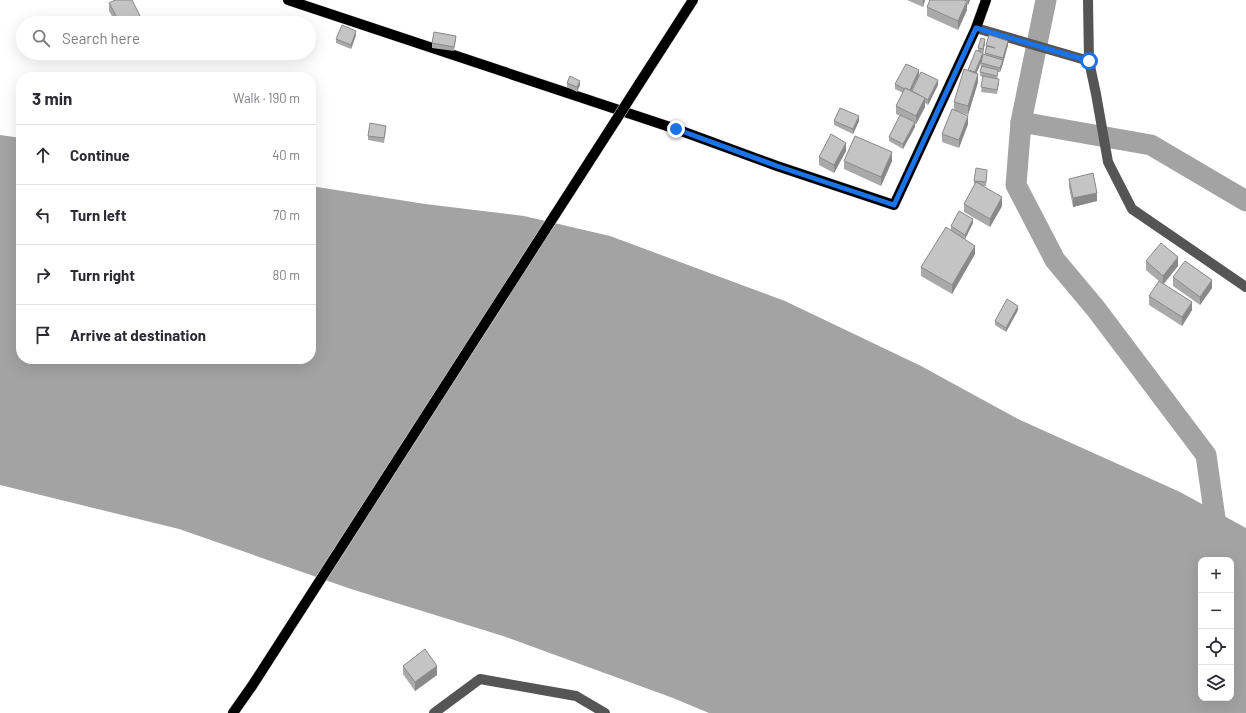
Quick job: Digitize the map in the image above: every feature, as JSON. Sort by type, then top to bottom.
[{"type":"main road","points":[[288,0],[676,129],[777,166],[894,205],[976,28],[986,0]]},
{"type":"main road","points":[[233,713],[252,686],[605,139],[693,0]]},
{"type":"street","points":[[1088,0],[1089,61],[1108,162],[1132,209],[1246,287]]},
{"type":"street","points":[[976,28],[1089,61]]},
{"type":"street","points":[[434,713],[480,679],[576,696],[605,713]]},
{"type":"shaded area","points":[[0,135],[16,137],[16,364],[316,364],[316,187],[425,204],[524,216],[610,236],[785,301],[921,366],[1018,419],[1180,492],[1246,528],[1246,713],[709,713],[673,698],[503,636],[351,589],[179,529],[0,485]]},
{"type":"building","points":[[115,0],[132,0],[140,16],[116,16],[109,3]]},
{"type":"building","points":[[930,0],[967,1],[958,21],[927,7]]},
{"type":"building","points":[[342,25],[356,31],[351,45],[336,39]]},
{"type":"building","points":[[434,32],[456,36],[454,47],[432,43]]},
{"type":"building","points":[[989,35],[1008,41],[1003,58],[985,53],[987,46],[995,48],[986,45]]},
{"type":"building","points":[[981,38],[985,39],[983,49],[978,48]]},
{"type":"building","points":[[976,50],[983,53],[975,72],[968,70]]},
{"type":"building","points":[[983,54],[1003,60],[1000,68],[981,63]]},
{"type":"building","points":[[906,64],[919,70],[910,90],[895,84]]},
{"type":"building","points":[[982,66],[998,70],[997,76],[980,72]]},
{"type":"building","points":[[964,69],[978,74],[968,106],[954,102]]},
{"type":"building","points":[[921,72],[938,80],[928,100],[912,91]]},
{"type":"building","points":[[570,76],[580,81],[577,87],[567,83]]},
{"type":"building","points":[[983,76],[999,79],[997,90],[981,87]]},
{"type":"building","points":[[905,88],[925,98],[916,116],[896,106]]},
{"type":"building","points":[[840,108],[859,116],[853,129],[834,121]]},
{"type":"building","points":[[952,109],[968,116],[959,140],[942,134]]},
{"type":"building","points":[[900,115],[915,122],[903,144],[889,137]]},
{"type":"building","points":[[370,123],[386,126],[384,138],[368,136]]},
{"type":"building","points":[[831,134],[846,143],[834,165],[819,157]]},
{"type":"building","points":[[855,136],[892,152],[881,177],[844,161]]},
{"type":"building","points":[[976,168],[987,170],[986,182],[974,181]]},
{"type":"building","points":[[1093,173],[1097,193],[1073,198],[1069,179]]},
{"type":"building","points":[[976,182],[1002,197],[990,219],[964,204]]},
{"type":"building","points":[[959,211],[973,219],[965,235],[951,226]]},
{"type":"building","points":[[946,227],[975,246],[952,285],[921,267]]},
{"type":"building","points":[[1161,243],[1178,257],[1163,276],[1146,261]]},
{"type":"building","points":[[1185,261],[1212,280],[1200,297],[1173,277]]},
{"type":"building","points":[[1159,281],[1192,302],[1182,317],[1149,296]]},
{"type":"building","points":[[1007,299],[1018,306],[1006,328],[995,321]]},
{"type":"building","points":[[425,649],[437,666],[415,682],[403,666]]},
{"type":"waterway","points":[[1046,0],[1021,122],[1016,185],[1055,260],[1096,309],[1206,455],[1219,546],[1216,557]]},
{"type":"waterway","points":[[1021,122],[1151,145],[1246,201]]},
{"type":"route","points":[[676,129],[777,166],[894,205],[976,28],[1089,61]]}]
